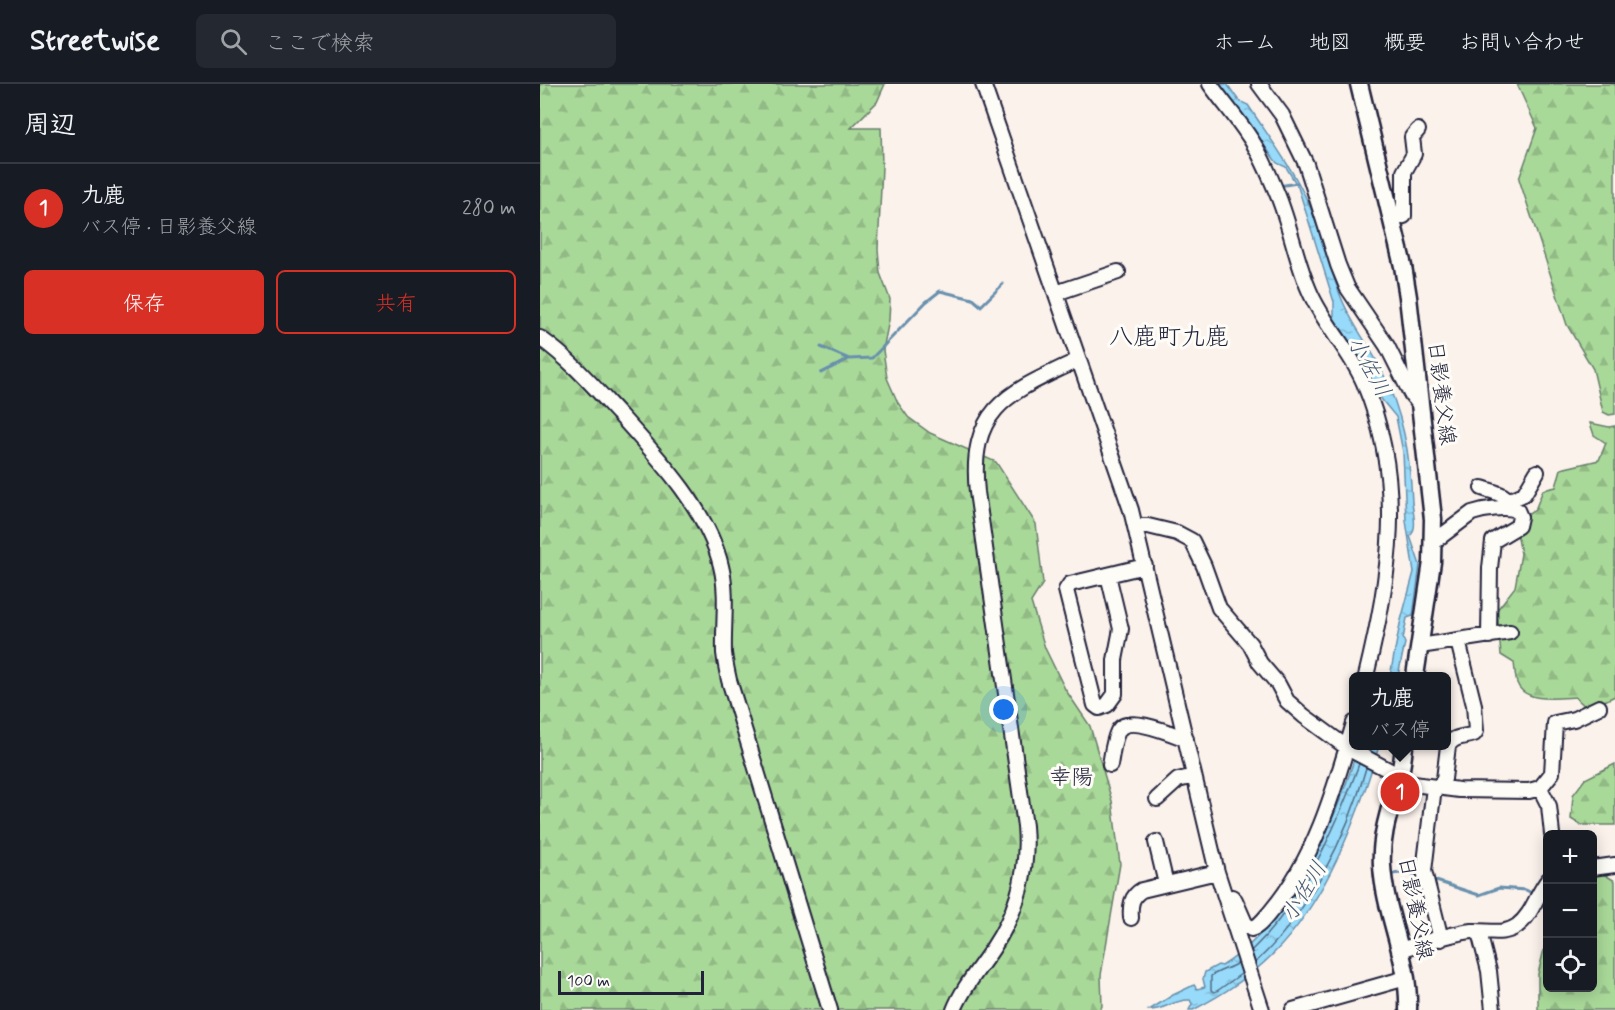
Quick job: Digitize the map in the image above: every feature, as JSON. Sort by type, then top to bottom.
[{"type":"main road","name":"日影養父線","points":[[1359,84],[1408,297],[1432,501],[1432,562],[1416,672]]},
{"type":"main road","name":"日影養父線","points":[[1403,750],[1399,779],[1386,816],[1382,842],[1382,864],[1385,893],[1406,978],[1408,1010]]},
{"type":"street","points":[[983,84],[1136,526],[1217,872],[1262,1010]]},
{"type":"street","points":[[1210,84],[1249,136],[1262,158],[1276,192],[1310,293],[1364,382],[1385,443],[1390,487],[1388,564],[1381,614],[1367,672]]},
{"type":"street","points":[[1259,84],[1282,115],[1306,164],[1342,277],[1387,346],[1411,394],[1420,405]]},
{"type":"street","points":[[1391,218],[1404,216],[1404,172],[1414,154],[1415,146],[1412,137],[1418,130]]},
{"type":"street","points":[[1056,293],[1118,272]]},
{"type":"street","points":[[540,338],[577,367],[641,438],[695,508],[715,547],[724,585],[724,654],[729,680],[830,1010]]},
{"type":"street","points":[[954,1010],[1012,915],[1022,884],[1026,851],[1025,826],[977,492],[975,457],[978,443],[991,414],[1003,401],[1026,385],[1078,360]]},
{"type":"street","points":[[1432,543],[1473,513],[1511,504],[1524,494],[1537,472]]},
{"type":"street","points":[[1482,488],[1505,496],[1520,517],[1518,526],[1493,541],[1490,568],[1489,636]]},
{"type":"street","points":[[1136,526],[1148,526],[1177,533],[1192,541],[1219,608],[1250,644],[1260,663],[1278,684],[1287,700],[1304,716],[1348,748]]},
{"type":"street","points":[[1108,575],[1121,629],[1115,660],[1114,694],[1107,705],[1099,708],[1095,705],[1066,590],[1070,584],[1145,566]]},
{"type":"street","points":[[1420,646],[1510,632]]},
{"type":"street","points":[[1451,741],[1458,737],[1474,734],[1476,731],[1474,705],[1458,641]]},
{"type":"street","points":[[1352,750],[1399,779],[1459,790],[1528,791],[1540,788],[1552,773],[1555,723],[1574,719],[1599,707]]},
{"type":"street","points":[[1110,765],[1119,728],[1126,725],[1152,727],[1186,740]]},
{"type":"street","points":[[1225,899],[1232,897],[1235,900],[1245,924],[1251,929],[1257,927],[1279,901],[1315,838],[1332,797],[1349,743]]},
{"type":"street","points":[[1441,939],[1424,871],[1437,787],[1444,779],[1448,750]]},
{"type":"street","points":[[1157,800],[1178,780],[1194,776]]},
{"type":"street","points":[[1540,788],[1549,806],[1552,830]]},
{"type":"street","points":[[1156,842],[1166,884]]},
{"type":"street","points":[[1597,867],[1615,865]]},
{"type":"street","points":[[1131,918],[1130,908],[1135,893],[1217,872]]},
{"type":"street","points":[[1400,950],[1472,931],[1505,931],[1517,925],[1532,909],[1546,884]]},
{"type":"street","points":[[1479,932],[1489,971],[1493,1010]]},
{"type":"street","points":[[1293,1010],[1328,1005],[1406,978]]},
{"type":"green space","points":[[540,84],[885,84],[877,102],[851,128],[881,128],[882,167],[878,249],[880,273],[890,299],[889,320],[883,350],[887,378],[898,403],[908,417],[930,433],[996,462],[1036,524],[1043,583],[1031,602],[1045,648],[1065,689],[1090,726],[1112,801],[1120,864],[1101,975],[1102,1006],[1100,1010],[540,1010]]},
{"type":"green space","points":[[1517,84],[1615,84],[1615,414],[1609,415],[1603,412],[1593,369],[1567,325],[1519,179],[1537,128]]},
{"type":"green space","points":[[1590,423],[1615,426],[1615,696],[1588,709],[1575,697],[1542,698],[1527,694],[1521,689],[1516,681],[1514,663],[1501,655],[1497,610],[1515,587],[1521,554],[1517,533],[1527,515],[1535,510],[1543,490],[1556,487],[1561,469],[1599,460],[1606,443],[1594,435]]},
{"type":"green space","points":[[1615,764],[1615,825],[1581,825],[1571,819],[1573,795],[1585,779]]},
{"type":"green space","points":[[1602,873],[1615,881],[1615,1010],[1538,1010],[1538,974],[1543,953],[1543,992],[1597,992],[1597,874]]},
{"type":"water","name":"小佐川","points":[[1219,84],[1227,84],[1239,101],[1248,105],[1296,179],[1314,216],[1345,307],[1389,385],[1400,417],[1407,450],[1414,520],[1414,529],[1410,536],[1420,565],[1413,616],[1407,618],[1399,672],[1391,672],[1400,624],[1414,572],[1406,521],[1403,452],[1396,417],[1382,400],[1358,355],[1334,318],[1334,302],[1298,187],[1286,167],[1277,163]]},
{"type":"water","name":"小佐川","points":[[1357,750],[1378,750],[1361,801],[1338,857],[1309,910],[1291,934],[1254,971],[1193,1010],[1189,1010],[1192,1004],[1190,1000],[1184,1000],[1149,1010],[1194,985],[1197,989],[1205,987],[1203,979],[1205,972],[1218,965],[1222,966],[1247,947],[1269,924],[1308,868],[1324,837]]},
{"type":"waterway","points":[[1279,186],[1297,183]]},
{"type":"waterway","points":[[821,373],[849,359],[872,358],[926,302],[940,291],[973,299],[981,306],[1003,284]]},
{"type":"waterway","points":[[821,347],[849,359]]},
{"type":"waterway","points":[[1392,874],[1420,876]]},
{"type":"waterway","points":[[1430,879],[1479,895],[1499,888],[1526,890],[1535,895]]},
{"type":"place","name":"九鹿","points":[[1400,792]]},
{"type":"district","name":"八鹿町九鹿","points":[[1169,336]]},
{"type":"district","name":"幸陽","points":[[1071,776]]}]
